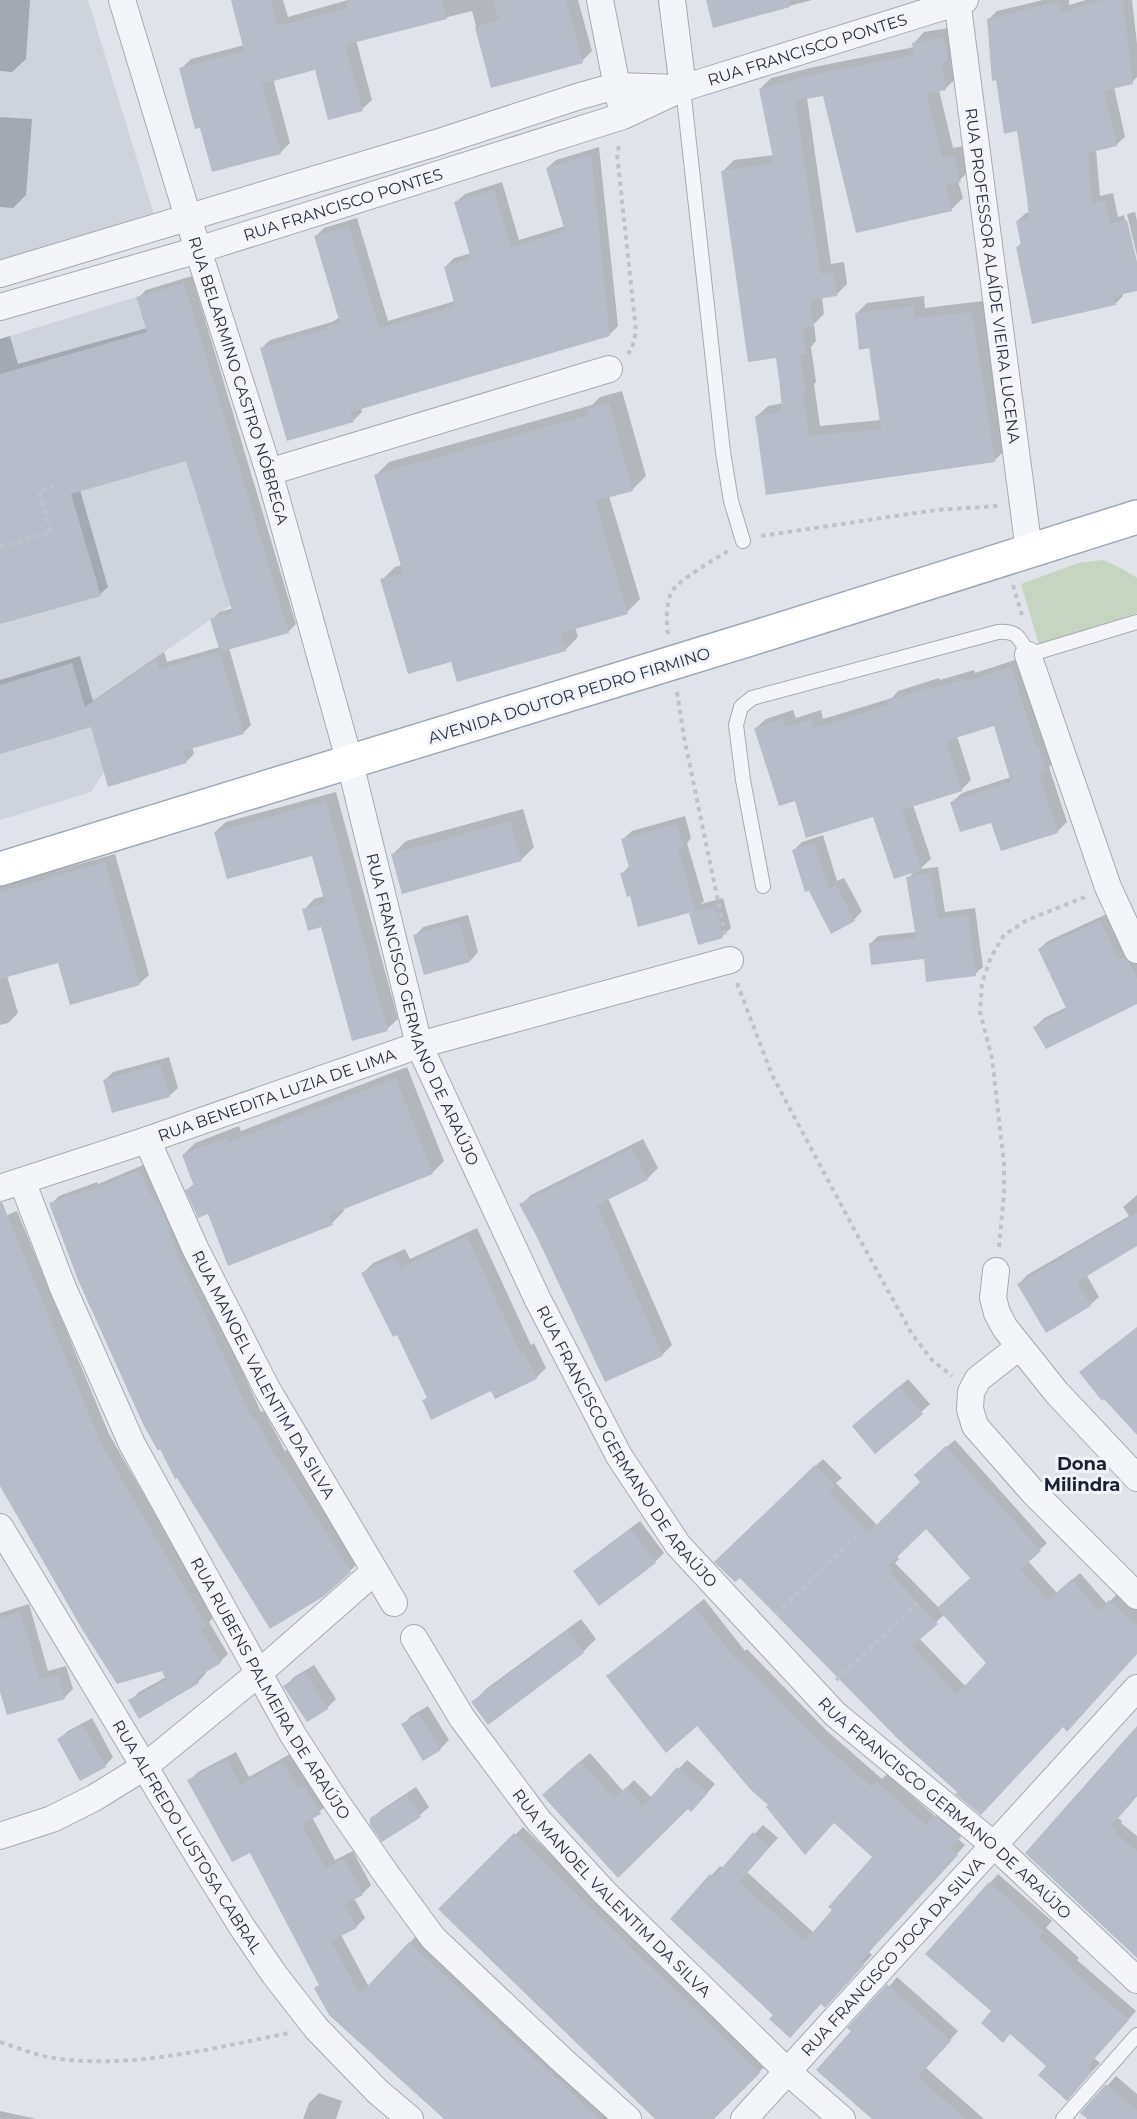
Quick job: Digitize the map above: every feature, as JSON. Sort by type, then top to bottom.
[{"type":"main road","name":"AVENIDA DOUTOR PEDRO FIRMINO","points":[[0,869],[350,763],[1137,517]]},
{"type":"street","name":"RUA BELARMINO CASTRO NÓBREGA","points":[[122,0],[269,472],[350,763]]},
{"type":"street","points":[[600,0],[623,116]]},
{"type":"street","points":[[672,0],[683,88]]},
{"type":"street","name":"RUA FRANCISCO PONTES","points":[[0,308],[198,250],[623,116],[649,106],[683,88],[960,1]]},
{"type":"street","name":"RUA PROFESSOR ALAÍDE VIEIRA LUCENA","points":[[960,1],[1023,505],[1016,555]]},
{"type":"street","name":"RUA FRANCISCO PONTES","points":[[0,274],[436,143],[616,86],[683,88]]},
{"type":"street","points":[[269,472],[609,369]]},
{"type":"street","points":[[1031,655],[1108,887],[1137,950]]},
{"type":"street","name":"RUA FRANCISCO GERMANO DE ARAÚJO","points":[[350,763],[419,1045],[537,1298],[619,1456],[678,1545],[835,1714],[995,1846],[1137,1980]]},
{"type":"street","name":"RUA BENEDITA LUZIA DE LIMA","points":[[11,1184],[147,1140],[419,1045],[730,960]]},
{"type":"street","name":"RUA MANOEL VALENTIM DA SILVA","points":[[147,1140],[195,1248],[267,1389],[394,1603]]},
{"type":"street","name":"RUA RUBENS PALMEIRA DE ARAÚJO","points":[[11,1184],[63,1288],[132,1444],[293,1735],[337,1803],[434,1938],[562,2060],[628,2119]]},
{"type":"street","points":[[996,1271],[993,1298],[997,1313],[1019,1347],[1057,1393],[1137,1478]]},
{"type":"street","points":[[1019,1347],[978,1379],[971,1392],[970,1409],[975,1426],[1033,1492],[1137,1596]]},
{"type":"street","name":"RUA ALFREDO LUSTOSA CABRAL","points":[[0,1527],[242,1928],[316,2028],[377,2091],[410,2119]]},
{"type":"street","points":[[0,1836],[52,1819],[94,1798],[144,1767],[259,1673],[375,1571]]},
{"type":"street","name":"RUA MANOEL VALENTIM DA SILVA","points":[[414,1638],[462,1718],[539,1821],[604,1892],[788,2072],[842,2119]]},
{"type":"street","name":"RUA FRANCISCO JOCA DA SILVA","points":[[744,2119],[1137,1688]]},
{"type":"lane","points":[[683,88],[723,452],[731,501],[743,541]]},
{"type":"lane","points":[[763,886],[743,780],[736,725],[738,713],[744,703],[752,698],[998,632],[1013,633],[1020,637],[1031,655],[1137,622]]},
{"type":"lane","points":[[1063,2119],[1137,2035]]},
{"type":"path","points":[[609,369],[619,364],[632,349],[636,331],[617,154],[623,116]]},
{"type":"path","points":[[0,547],[51,532],[39,491],[54,487]]},
{"type":"path","points":[[669,643],[666,619],[672,591],[691,575],[743,541],[765,535],[936,510],[1023,505]]},
{"type":"path","points":[[1016,555],[1031,655]]},
{"type":"path","points":[[676,690],[730,960],[772,1075],[912,1334],[932,1360],[971,1392]]},
{"type":"path","points":[[996,1271],[1004,1193],[1004,1164],[992,1058],[980,1012],[982,983],[991,957],[1004,935],[1027,920],[1108,887]]},
{"type":"path","points":[[759,1631],[857,1535]]},
{"type":"path","points":[[819,1697],[919,1602]]},
{"type":"path","points":[[0,2042],[48,2056],[95,2060],[164,2058],[316,2028]]},
{"type":"shaded area","points":[[0,0],[88,0],[156,221],[0,268]]},
{"type":"shaded area","points":[[136,297],[231,605],[86,707],[104,772],[91,792],[0,820],[0,339]]},
{"type":"green space","points":[[1103,560],[1137,578],[1137,613],[1039,645],[1021,584],[1078,563]]},
{"type":"building","points":[[231,0],[271,0],[278,26],[348,8],[346,0],[442,0],[447,19],[345,45],[363,111],[328,120],[315,70],[262,84],[281,154],[212,172],[200,128],[195,129],[179,68],[244,51]]},
{"type":"building","points":[[493,0],[566,0],[583,63],[491,88],[475,27],[499,20]]},
{"type":"building","points":[[706,0],[789,0],[790,7],[713,28]]},
{"type":"building","points":[[1102,0],[1123,0],[1133,84],[1104,91],[1117,146],[1088,153],[1092,204],[1105,200],[1110,224],[1127,220],[1137,262],[1137,291],[1114,296],[1116,305],[1032,324],[1016,247],[1021,246],[1016,221],[1029,218],[1027,198],[1017,131],[1004,134],[996,80],[992,81],[987,19],[1060,1],[1061,13]]},
{"type":"building","points":[[944,37],[948,62],[941,63],[946,90],[927,94],[942,158],[954,156],[961,182],[946,185],[952,211],[856,233],[823,96],[795,101],[821,274],[834,272],[837,296],[810,300],[814,326],[803,328],[806,354],[800,355],[806,394],[803,394],[809,436],[881,429],[869,348],[859,350],[855,313],[914,306],[915,318],[972,312],[995,462],[766,495],[755,416],[782,412],[776,358],[748,362],[721,171],[774,163],[759,89],[802,77],[914,55],[912,43]]},
{"type":"building","points":[[591,155],[610,336],[351,412],[354,422],[287,441],[260,348],[327,329],[326,326],[340,323],[314,236],[349,226],[379,328],[418,317],[455,306],[444,267],[471,258],[454,202],[494,190],[511,247],[565,231],[546,168]]},
{"type":"building","points":[[184,283],[289,633],[220,652],[210,619],[233,613],[186,461],[71,494],[101,596],[0,624],[0,374],[147,332],[136,297]]},
{"type":"building","points":[[609,403],[633,491],[595,501],[628,614],[561,633],[566,651],[457,682],[451,662],[408,674],[380,579],[403,573],[374,475],[588,415],[586,409]]},
{"type":"building","points":[[220,652],[244,734],[183,751],[187,763],[108,787],[91,727],[0,754],[0,685],[72,663],[85,707],[156,659],[159,669]]},
{"type":"building","points":[[1011,667],[1047,772],[1039,774],[1058,833],[1001,851],[991,823],[960,832],[950,802],[1011,782],[994,726],[946,741],[962,791],[902,810],[922,870],[894,879],[873,817],[806,838],[795,801],[779,806],[754,728],[783,719],[786,727],[811,719],[814,728],[888,705],[887,701],[929,687],[930,689],[964,679],[966,682]]},
{"type":"building","points":[[326,801],[388,1031],[352,1041],[321,927],[308,931],[302,909],[325,903],[312,856],[227,879],[214,832]]},
{"type":"building","points":[[510,821],[522,861],[402,894],[391,854]]},
{"type":"building","points":[[677,824],[684,848],[678,850],[696,911],[638,927],[630,896],[627,897],[620,873],[630,871],[621,839]]},
{"type":"building","points":[[814,843],[829,889],[836,885],[855,921],[831,934],[809,891],[805,892],[792,850]]},
{"type":"building","points":[[105,862],[140,985],[70,1005],[58,963],[0,979],[0,892]]},
{"type":"building","points":[[931,873],[938,918],[968,915],[976,976],[926,982],[924,959],[871,965],[869,943],[916,938],[906,877]]},
{"type":"building","points":[[715,906],[723,938],[698,945],[689,913]]},
{"type":"building","points":[[1100,920],[1119,960],[1124,957],[1137,978],[1137,1004],[1046,1049],[1033,1027],[1067,1010],[1038,949]]},
{"type":"building","points":[[459,922],[470,962],[424,975],[413,935]]},
{"type":"building","points":[[160,1064],[170,1097],[112,1113],[103,1080]]},
{"type":"building","points":[[396,1078],[433,1174],[329,1215],[333,1225],[228,1266],[208,1214],[198,1218],[185,1190],[194,1186],[182,1155],[227,1137],[229,1142]]},
{"type":"building","points":[[632,1148],[648,1180],[597,1205],[663,1356],[605,1382],[536,1235],[519,1204]]},
{"type":"building","points":[[139,1170],[152,1198],[155,1202],[158,1201],[170,1229],[168,1230],[174,1246],[252,1419],[256,1418],[276,1458],[278,1457],[351,1572],[324,1596],[270,1629],[144,1426],[78,1280],[49,1203],[89,1189],[90,1191]]},
{"type":"building","points":[[2,1202],[101,1443],[207,1627],[201,1630],[221,1663],[196,1678],[199,1683],[139,1719],[128,1700],[166,1680],[162,1671],[117,1684],[82,1629],[0,1486],[0,1203]]},
{"type":"building","points":[[1137,1213],[1137,1246],[1077,1282],[1091,1306],[1046,1333],[1017,1284]]},
{"type":"building","points":[[467,1236],[521,1354],[524,1352],[537,1379],[495,1399],[491,1391],[431,1420],[422,1400],[427,1398],[397,1335],[393,1337],[361,1273],[395,1257],[400,1268]]},
{"type":"building","points":[[1137,1327],[1137,1435],[1104,1399],[1102,1401],[1079,1372]]},
{"type":"building","points":[[899,1386],[923,1414],[875,1454],[852,1426]]},
{"type":"building","points":[[946,1446],[1041,1551],[1021,1569],[1048,1600],[1072,1579],[1099,1611],[1109,1600],[1137,1625],[1137,1654],[1067,1732],[1063,1727],[981,1815],[955,1794],[957,1792],[898,1739],[740,1578],[735,1582],[714,1562],[815,1465],[835,1486],[829,1492],[869,1532],[920,1482],[914,1475]],"holes":[[[926,1529],[970,1578],[937,1608],[986,1663],[957,1694],[912,1646],[938,1624],[889,1572],[893,1568],[889,1565]]]},
{"type":"building","points":[[631,1529],[656,1563],[599,1606],[573,1571]]},
{"type":"building","points":[[695,1607],[735,1659],[737,1657],[818,1740],[872,1787],[877,1782],[926,1825],[935,1816],[961,1837],[951,1848],[958,1855],[861,1961],[864,1965],[825,2008],[821,2004],[790,2038],[769,2019],[773,2015],[670,1919],[710,1874],[714,1877],[753,1832],[770,1847],[739,1882],[805,1941],[832,1910],[828,1907],[872,1857],[834,1823],[805,1855],[766,1807],[768,1805],[750,1789],[697,1726],[666,1753],[606,1676]]},
{"type":"building","points":[[20,1612],[40,1679],[58,1674],[65,1699],[7,1715],[0,1692],[0,1618]]},
{"type":"building","points":[[567,1631],[584,1653],[488,1725],[471,1702]]},
{"type":"building","points":[[305,1672],[328,1709],[307,1722],[283,1686]]},
{"type":"building","points":[[419,1714],[441,1750],[423,1761],[401,1724]]},
{"type":"building","points":[[83,1725],[106,1767],[80,1781],[57,1739]]},
{"type":"building","points":[[1137,1726],[1137,1796],[1111,1826],[1116,1830],[1114,1832],[1137,1851],[1137,1958],[1025,1853]]},
{"type":"building","points":[[227,1759],[240,1785],[283,1761],[298,1789],[304,1785],[321,1814],[302,1824],[325,1868],[344,1859],[363,1895],[345,1904],[357,1928],[331,1941],[360,1994],[409,1942],[600,2119],[444,2119],[329,2015],[314,1988],[319,1985],[250,1853],[232,1862],[187,1780]]},
{"type":"building","points":[[580,1761],[614,1798],[625,1788],[643,1806],[677,1767],[708,1793],[691,1812],[688,1809],[618,1878],[542,1795]]},
{"type":"building","points":[[407,1795],[421,1817],[382,1842],[370,1825],[370,1818]]},
{"type":"building","points":[[514,1833],[760,2073],[714,2119],[655,2119],[438,1909]]},
{"type":"building","points":[[989,1882],[1044,1931],[1038,1938],[1129,2020],[1087,2067],[1092,2072],[1067,2101],[1038,2075],[1046,2066],[1010,2034],[1003,2043],[981,2023],[991,2011],[925,1954]]},
{"type":"building","points":[[887,1984],[951,2041],[918,2077],[966,2119],[872,2119],[816,2070],[851,2031],[847,2028]]},
{"type":"building","points":[[1106,2084],[1137,2110],[1137,2119],[1088,2119],[1080,2113]]},
{"type":"district","name":"Dona Milindra","points":[[1082,1474]]}]
